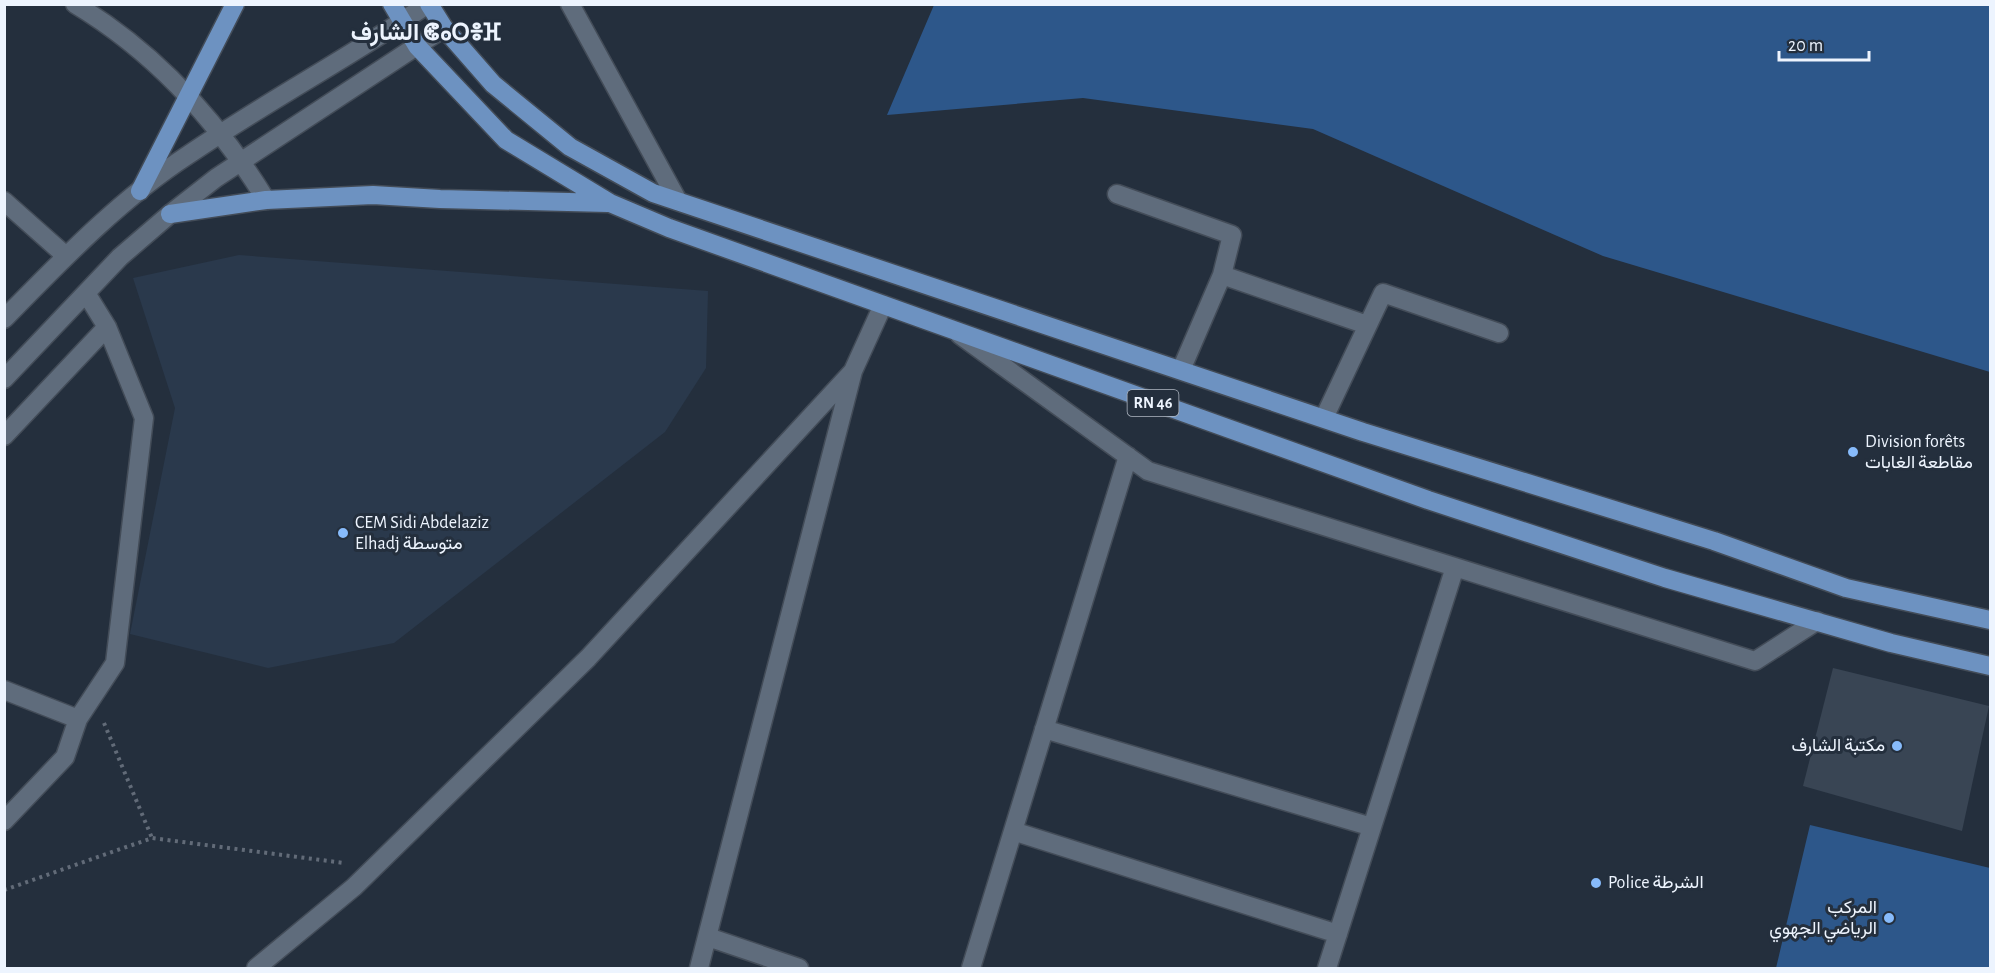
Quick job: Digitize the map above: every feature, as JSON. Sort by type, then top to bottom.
[{"type":"main road","points":[[140,191],[235,4]]},
{"type":"main road","name":"RN 46","points":[[392,4],[417,46],[506,140],[610,203],[739,255],[1428,500],[1665,578],[1891,643],[1990,666]]},
{"type":"main road","name":"RN 46","points":[[428,4],[444,28],[493,84],[570,147],[653,193],[1324,418],[1714,541],[1846,588],[1990,620]]},
{"type":"main road","points":[[170,214],[266,200],[373,195],[610,203]]},
{"type":"street","points":[[75,4],[103,21],[149,56],[189,96],[242,162],[266,200]]},
{"type":"street","points":[[4,320],[66,256],[140,191],[186,155],[428,4]]},
{"type":"street","points":[[570,4],[678,201]]},
{"type":"street","points":[[4,379],[120,257],[170,214],[216,178],[444,28]]},
{"type":"street","points":[[1117,194],[1232,235],[1222,275],[1181,370]]},
{"type":"street","points":[[4,201],[66,256]]},
{"type":"street","points":[[1222,275],[1367,325]]},
{"type":"street","points":[[4,821],[65,757],[78,719],[115,663],[144,418],[107,327],[86,293]]},
{"type":"street","points":[[1324,418],[1383,293],[1499,333]]},
{"type":"street","points":[[699,969],[853,371],[883,305]]},
{"type":"street","points":[[4,435],[107,327]]},
{"type":"street","points":[[958,334],[1148,471],[1755,662],[1817,621]]},
{"type":"street","points":[[256,969],[374,867],[588,658],[853,371]]},
{"type":"street","points":[[971,969],[1128,456]]},
{"type":"street","points":[[1327,969],[1455,567]]},
{"type":"street","points":[[4,690],[78,719]]},
{"type":"street","points":[[1044,729],[1372,827]]},
{"type":"street","points":[[1013,831],[1338,934]]},
{"type":"street","points":[[708,937],[800,969]]},
{"type":"path","points":[[93,697],[152,838]]},
{"type":"path","points":[[4,890],[152,838],[374,867]]},
{"type":"shaded area","points":[[934,5],[1990,5],[1990,372],[1603,256],[1313,129],[1083,98],[887,115]]},
{"type":"shaded area","name":"CEM Sidi Abdelaziz Elhadj متوسطة","points":[[239,255],[708,291],[706,368],[665,432],[394,643],[268,668],[130,634],[175,408],[133,278]]},
{"type":"shaded area","name":"المركب الرياضي الجهوي","points":[[1810,825],[1990,868],[1990,968],[1776,968]]},
{"type":"building","name":"مكتبة الشارف","points":[[1833,668],[1989,706],[1962,831],[1803,786]]},
{"type":"place","name":"Division forêts مقاطعة الغابات","points":[[1853,452]]},
{"type":"place","name":"CEM Sidi Abdelaziz Elhadj متوسطة","points":[[343,533]]},
{"type":"place","name":"مكتبة الشارف","points":[[1897,746]]},
{"type":"place","name":"Police الشرطة","points":[[1596,883]]},
{"type":"place","name":"المركب الرياضي الجهوي","points":[[1889,918]]},
{"type":"district","name":"الشارف ⵞⴰⵔⴻⴼ","points":[[426,33]]}]
